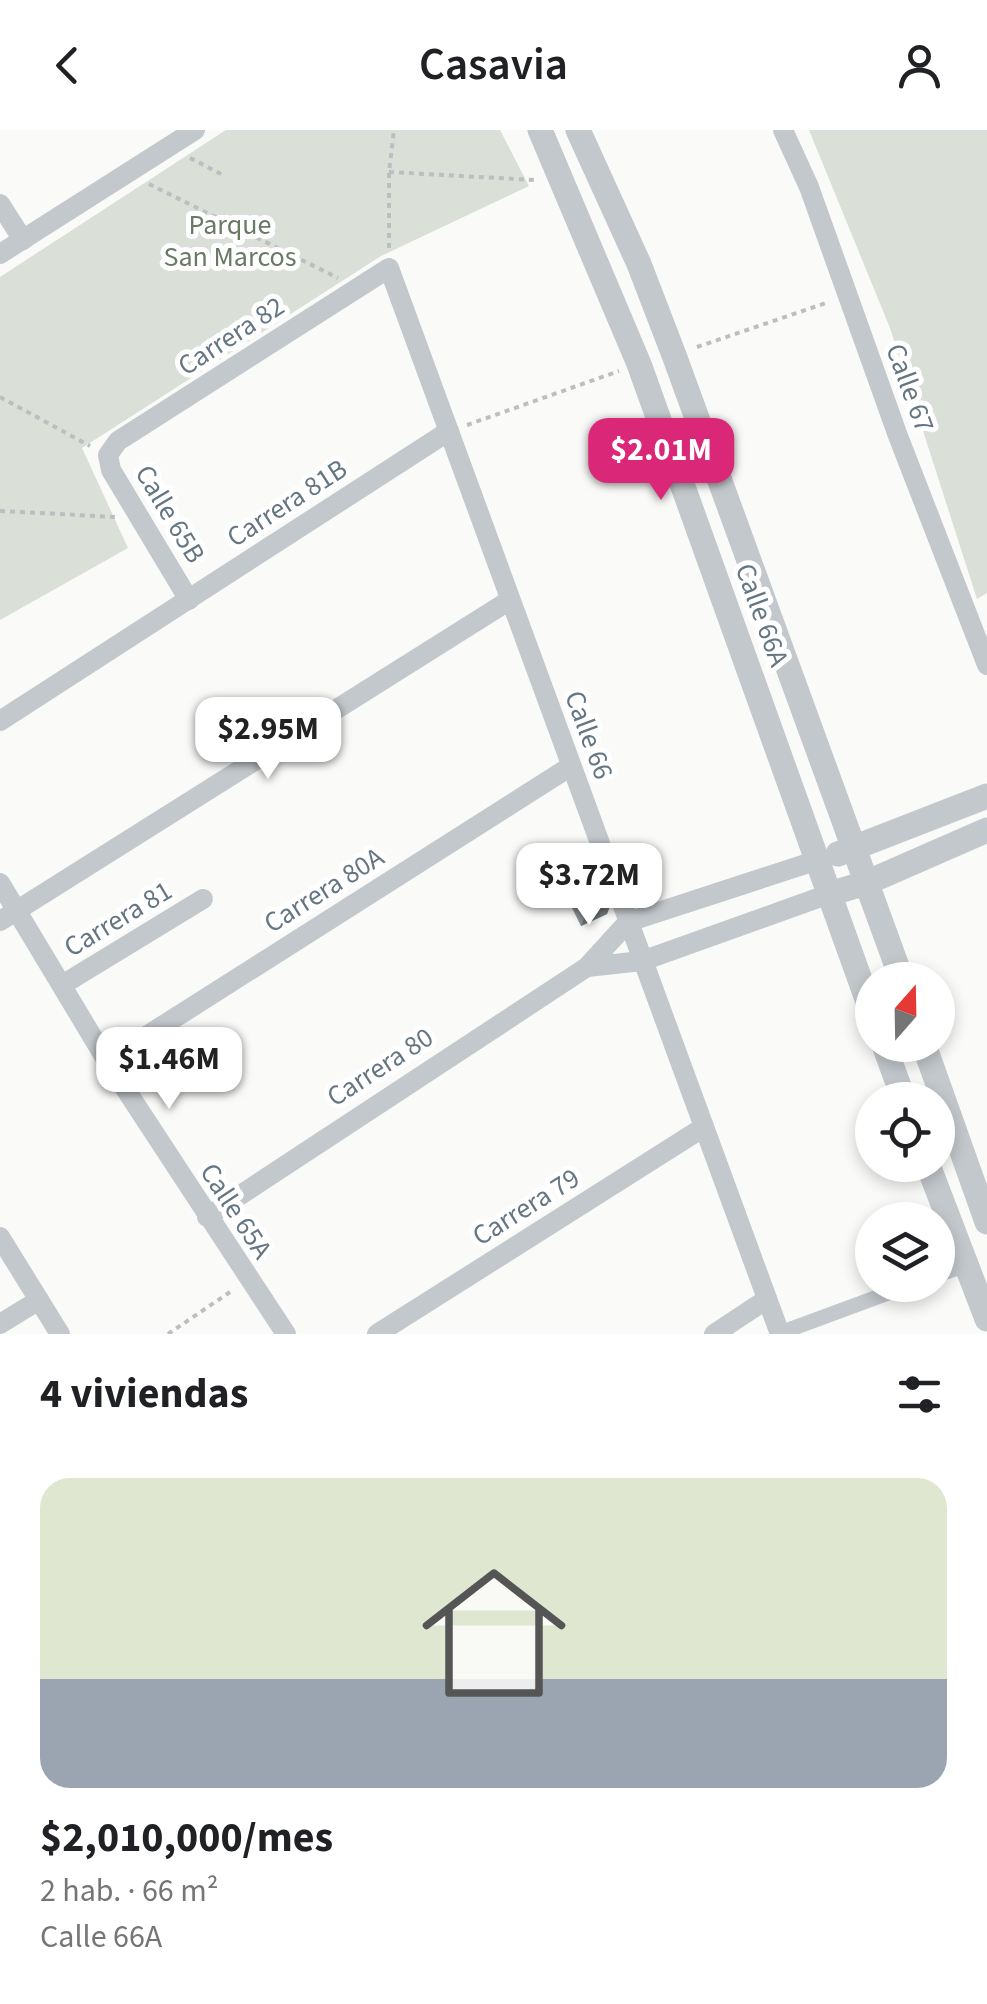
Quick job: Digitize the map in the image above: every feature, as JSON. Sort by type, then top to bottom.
[{"type":"street","points":[[0,254],[127,173],[163,138],[194,130]]},
{"type":"street","name":"Calle 66A","points":[[540,130],[639,364],[855,964]]},
{"type":"street","name":"Calle 66A","points":[[578,130],[674,355],[895,962]]},
{"type":"street","name":"Calle 67","points":[[783,130],[809,187],[987,665]]},
{"type":"street","points":[[0,204],[23,240]]},
{"type":"street","name":"Carrera 82","points":[[108,455],[118,440],[389,268]]},
{"type":"street","name":"Calle 66","points":[[389,268],[780,1334]]},
{"type":"street","name":"Carrera 81B","points":[[0,721],[449,431]]},
{"type":"street","name":"Calle 65B","points":[[108,455],[112,470],[189,600]]},
{"type":"street","points":[[0,883],[9,916],[510,600]]},
{"type":"street","points":[[968,622],[987,610]]},
{"type":"street","name":"Carrera 80A","points":[[107,1061],[571,766]]},
{"type":"street","name":"Carrera 80","points":[[206,1217],[587,967],[628,922],[854,849],[987,796]]},
{"type":"street","name":"Carrera 80","points":[[587,967],[642,962],[866,882],[987,830]]},
{"type":"street","name":"Carrera 81","points":[[62,985],[203,899]]},
{"type":"street","name":"Calle 65A","points":[[9,916],[62,985],[206,1217],[286,1334]]},
{"type":"street","points":[[930,1062],[987,1222]]},
{"type":"street","name":"Carrera 79","points":[[377,1334],[704,1127]]},
{"type":"street","points":[[934,1182],[987,1318]]},
{"type":"street","points":[[0,1237],[60,1334]]},
{"type":"street","points":[[955,1269],[966,1265]]},
{"type":"street","points":[[714,1334],[766,1299]]},
{"type":"street","points":[[0,1324],[39,1300]]},
{"type":"street","points":[[780,1334],[865,1302]]},
{"type":"path","points":[[389,268],[388,172],[394,130]]},
{"type":"path","points":[[163,138],[223,175]]},
{"type":"path","points":[[388,172],[550,181]]},
{"type":"path","points":[[127,173],[358,288]]},
{"type":"path","points":[[688,350],[847,296]]},
{"type":"path","points":[[449,431],[623,370]]},
{"type":"path","points":[[0,398],[108,455]]},
{"type":"path","points":[[0,510],[141,519]]},
{"type":"path","points":[[168,1334],[248,1280]]},
{"type":"green space","name":"Parque San Marcos","points":[[226,130],[500,130],[529,186],[381,256],[82,448],[128,548],[0,620],[0,277]]},
{"type":"green space","points":[[809,130],[987,130],[987,593],[977,599],[890,328]]},
{"type":"building","points":[[596,873],[611,903],[585,916],[570,886]]}]
